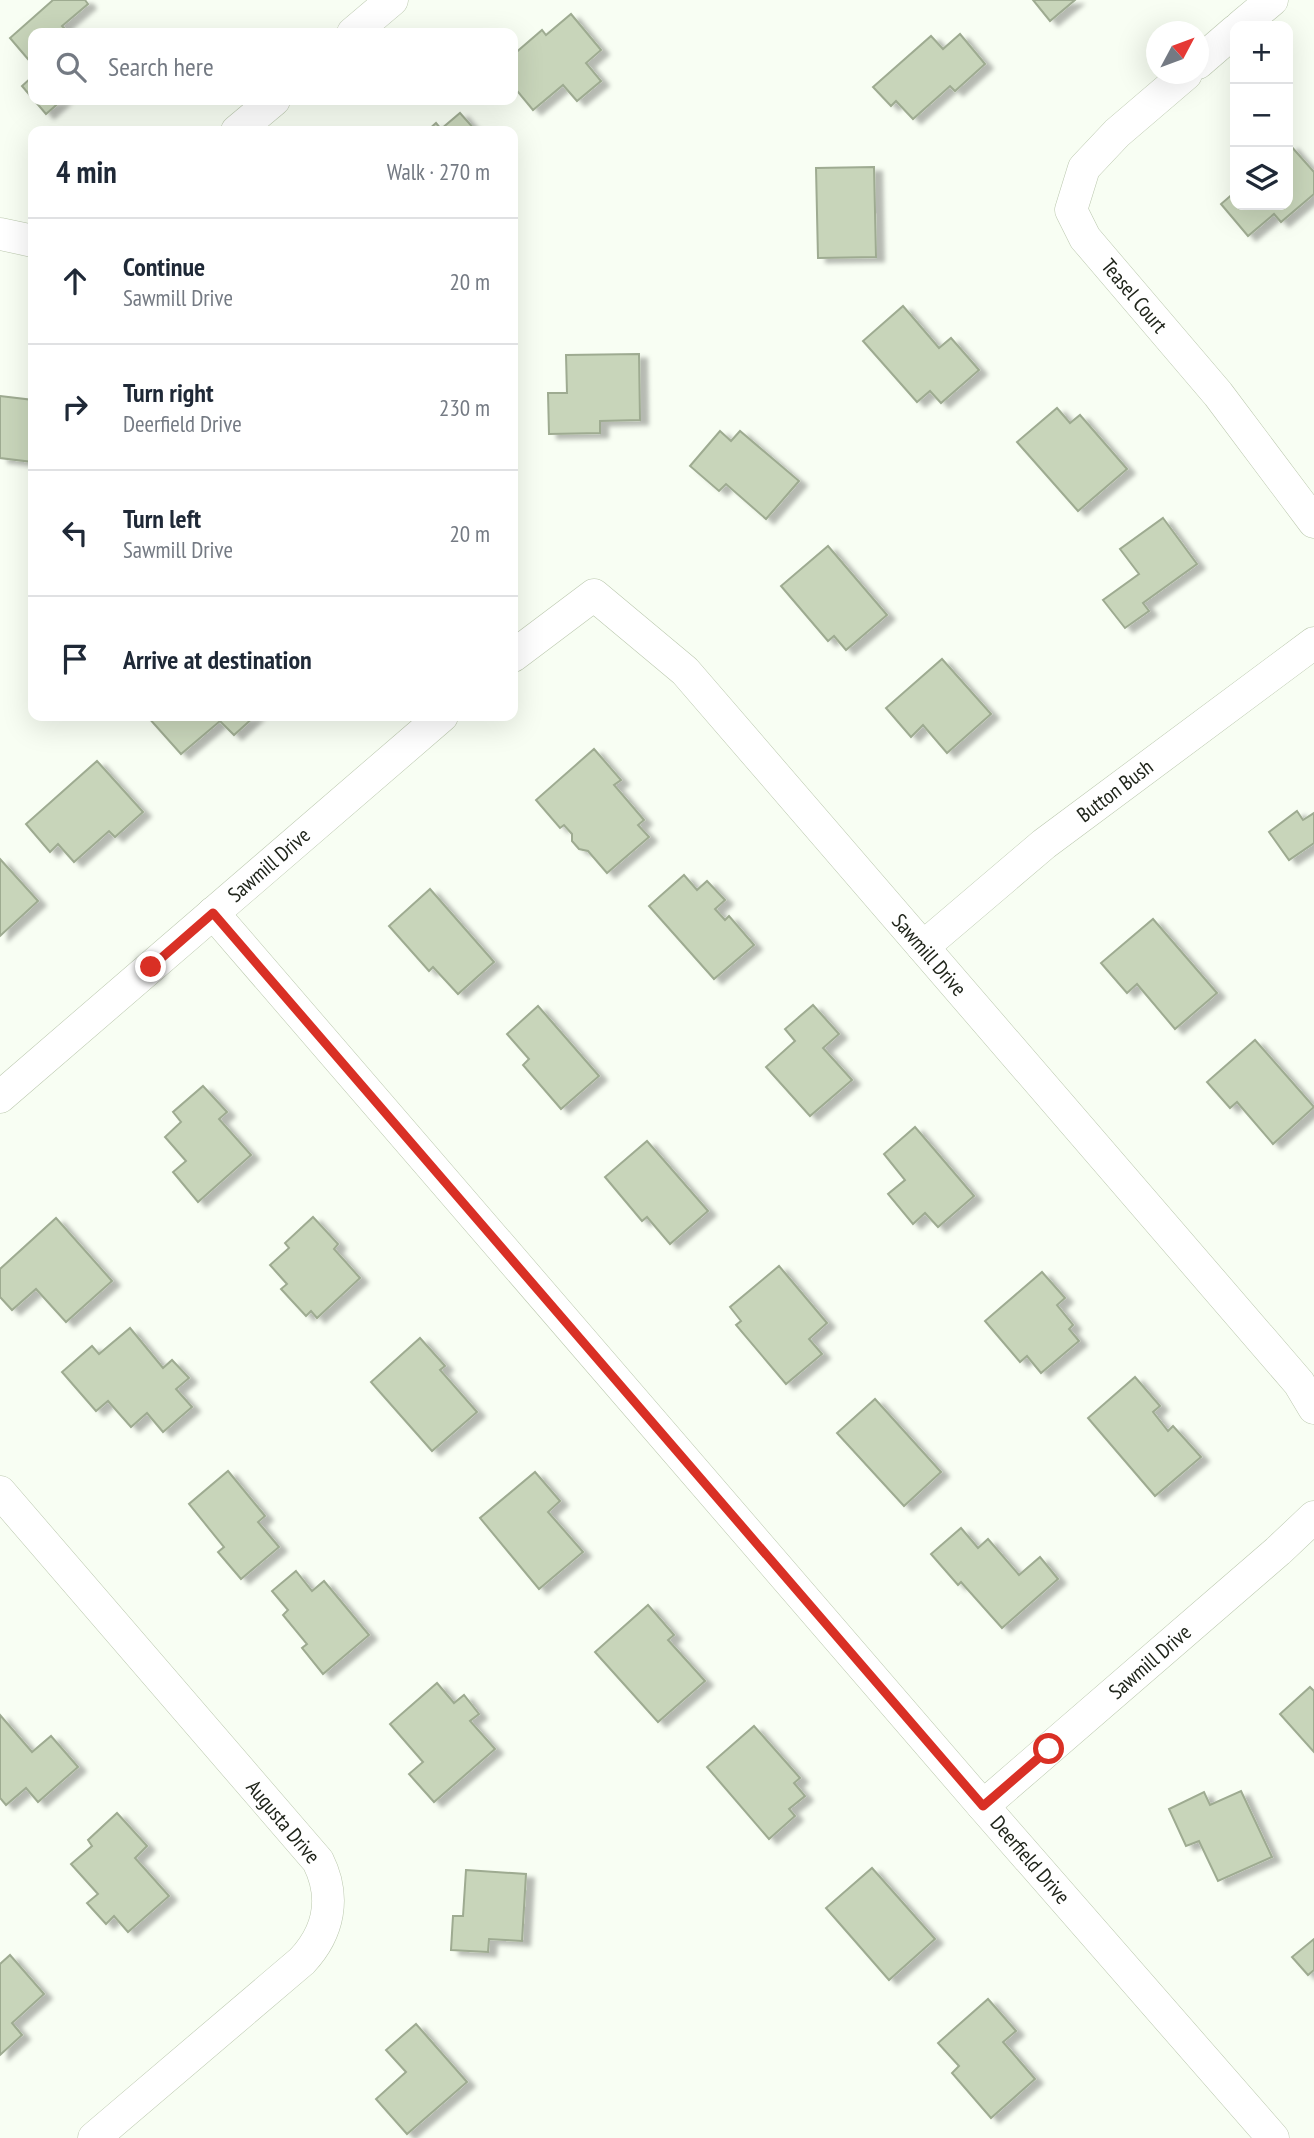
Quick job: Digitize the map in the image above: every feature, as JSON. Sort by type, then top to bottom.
[{"type":"street","points":[[359,28],[392,0]]},
{"type":"street","points":[[1247,21],[1272,0]]},
{"type":"street","points":[[1209,54],[1230,35]]},
{"type":"street","name":"Teasel Court","points":[[1174,84],[1117,133],[1084,168],[1071,210],[1085,238],[1218,394],[1314,522]]},
{"type":"street","points":[[243,126],[268,105]]},
{"type":"street","points":[[0,234],[28,239]]},
{"type":"street","name":"Sawmill Drive","points":[[518,652],[594,595],[685,671],[1298,1383],[1314,1408]]},
{"type":"street","name":"Button Bush","points":[[923,947],[1044,844],[1314,643]]},
{"type":"street","name":"Sawmill Drive","points":[[0,1097],[436,721]]},
{"type":"street","name":"Deerfield Drive","points":[[213,913],[1273,2138]]},
{"type":"street","name":"Augusta Drive","points":[[0,1492],[318,1861],[330,1900],[325,1927],[312,1951],[94,2138]]},
{"type":"street","name":"Sawmill Drive","points":[[983,1806],[1279,1551],[1314,1517]]},
{"type":"building","points":[[53,0],[85,0],[88,4],[62,26],[64,28],[28,28],[28,59],[10,38]]},
{"type":"building","points":[[1033,0],[1075,0],[1050,21]]},
{"type":"building","points":[[571,14],[601,50],[586,63],[601,81],[577,101],[563,85],[533,110],[518,92],[518,51],[542,30],[546,35]]},
{"type":"building","points":[[960,34],[985,64],[955,91],[950,86],[913,119],[896,101],[891,106],[873,87],[931,36],[943,49]]},
{"type":"building","points":[[28,81],[28,93],[22,86]]},
{"type":"building","points":[[38,105],[56,105],[46,114]]},
{"type":"building","points":[[460,113],[472,126],[445,126]]},
{"type":"building","points":[[1293,148],[1314,172],[1314,194],[1281,222],[1274,214],[1248,236],[1221,204],[1230,196],[1230,210],[1293,210]]},
{"type":"building","points":[[874,167],[876,257],[818,258],[816,168]]},
{"type":"building","points":[[903,306],[939,348],[951,338],[979,370],[941,403],[930,391],[917,402],[863,341]]},
{"type":"building","points":[[639,354],[640,420],[600,421],[600,433],[549,434],[548,393],[567,393],[566,355]]},
{"type":"building","points":[[0,396],[28,399],[28,461],[0,458]]},
{"type":"building","points":[[1057,408],[1070,423],[1080,415],[1127,469],[1078,511],[1017,442]]},
{"type":"building","points":[[720,431],[731,441],[740,431],[799,481],[766,519],[726,484],[719,491],[690,466]]},
{"type":"building","points":[[1163,518],[1197,564],[1143,603],[1149,611],[1125,628],[1103,600],[1139,574],[1120,549]]},
{"type":"building","points":[[828,546],[887,615],[846,650],[834,636],[828,641],[781,586]]},
{"type":"building","points":[[942,659],[991,714],[947,753],[923,725],[911,737],[886,708]]},
{"type":"building","points":[[151,721],[220,721],[181,754]]},
{"type":"building","points":[[220,721],[249,721],[234,735]]},
{"type":"building","points":[[594,749],[621,780],[614,785],[644,820],[638,825],[649,837],[607,873],[588,851],[579,849],[572,841],[572,834],[564,825],[560,828],[536,800]]},
{"type":"building","points":[[97,761],[143,812],[115,837],[109,831],[74,862],[58,844],[50,852],[26,824]]},
{"type":"building","points":[[1297,811],[1303,820],[1314,813],[1314,843],[1289,860],[1269,832]]},
{"type":"building","points":[[0,859],[38,901],[0,936]]},
{"type":"building","points":[[684,875],[697,890],[707,881],[725,900],[715,909],[725,920],[729,916],[754,945],[714,979],[649,906]]},
{"type":"building","points":[[430,889],[494,962],[458,994],[433,967],[429,971],[389,926]]},
{"type":"building","points":[[1153,919],[1217,993],[1175,1029],[1137,984],[1127,993],[1101,963]]},
{"type":"building","points":[[813,1005],[839,1034],[823,1048],[852,1080],[810,1116],[766,1067],[795,1041],[785,1029]]},
{"type":"building","points":[[538,1006],[599,1076],[561,1109],[523,1065],[529,1059],[507,1034]]},
{"type":"building","points":[[1255,1040],[1314,1107],[1273,1144],[1237,1102],[1230,1108],[1207,1082]]},
{"type":"building","points":[[203,1086],[227,1112],[219,1119],[251,1155],[198,1202],[173,1172],[186,1161],[165,1137],[181,1122],[173,1112]]},
{"type":"building","points":[[915,1127],[974,1196],[938,1227],[925,1213],[913,1224],[888,1194],[905,1180],[884,1154]]},
{"type":"building","points":[[647,1141],[708,1211],[670,1244],[647,1217],[642,1221],[605,1177]]},
{"type":"building","points":[[313,1217],[338,1244],[334,1249],[360,1278],[317,1318],[311,1311],[306,1316],[281,1289],[287,1284],[270,1265],[289,1248],[285,1243]]},
{"type":"building","points":[[56,1218],[112,1281],[66,1322],[36,1289],[12,1310],[0,1297],[0,1269]]},
{"type":"building","points":[[779,1266],[827,1323],[809,1339],[822,1354],[786,1384],[736,1325],[741,1321],[730,1307]]},
{"type":"building","points":[[1042,1272],[1065,1298],[1057,1305],[1073,1325],[1069,1329],[1079,1341],[1041,1373],[1027,1356],[1020,1362],[985,1321]]},
{"type":"building","points":[[130,1328],[163,1368],[172,1360],[189,1378],[176,1389],[192,1407],[163,1432],[147,1413],[131,1427],[108,1401],[96,1411],[62,1372],[92,1346],[99,1354]]},
{"type":"building","points":[[420,1338],[445,1366],[440,1370],[477,1412],[432,1451],[371,1382]]},
{"type":"building","points":[[1135,1377],[1160,1406],[1153,1412],[1168,1431],[1173,1426],[1201,1457],[1155,1496],[1088,1418]]},
{"type":"building","points":[[875,1399],[941,1472],[904,1506],[837,1433]]},
{"type":"building","points":[[228,1471],[265,1516],[258,1522],[279,1547],[241,1579],[218,1552],[224,1547],[189,1504]]},
{"type":"building","points":[[535,1472],[560,1501],[548,1512],[583,1552],[539,1589],[480,1518]]},
{"type":"building","points":[[961,1528],[978,1548],[988,1539],[1019,1575],[1040,1557],[1058,1579],[1002,1628],[961,1582],[958,1585],[931,1554]]},
{"type":"building","points":[[296,1571],[312,1591],[324,1581],[369,1635],[323,1674],[302,1648],[307,1644],[283,1615],[288,1610],[272,1591]]},
{"type":"building","points":[[648,1605],[674,1635],[668,1640],[705,1681],[658,1722],[595,1652]]},
{"type":"building","points":[[437,1683],[454,1703],[464,1695],[479,1714],[470,1721],[495,1749],[434,1802],[409,1774],[423,1762],[390,1724]]},
{"type":"building","points":[[1310,1687],[1314,1691],[1314,1752],[1280,1714]]},
{"type":"building","points":[[0,1715],[32,1752],[51,1736],[78,1767],[38,1802],[26,1788],[6,1805],[0,1798]]},
{"type":"building","points":[[754,1726],[800,1778],[794,1783],[805,1796],[789,1809],[795,1816],[769,1839],[707,1767]]},
{"type":"building","points":[[1241,1791],[1272,1857],[1218,1881],[1199,1841],[1186,1846],[1169,1809],[1204,1792],[1210,1805]]},
{"type":"building","points":[[117,1813],[147,1846],[135,1858],[169,1896],[128,1932],[114,1916],[106,1924],[87,1903],[98,1894],[71,1864],[92,1846],[88,1840]]},
{"type":"building","points":[[872,1868],[935,1939],[889,1980],[826,1908]]},
{"type":"building","points":[[466,1870],[526,1874],[522,1941],[489,1939],[488,1952],[451,1950],[453,1916],[463,1916]]},
{"type":"building","points":[[1314,1939],[1314,1970],[1308,1975],[1292,1957]]},
{"type":"building","points":[[10,1955],[44,1994],[12,2023],[22,2035],[0,2055],[0,1964]]},
{"type":"building","points":[[988,1999],[1016,2031],[1003,2042],[1035,2079],[991,2118],[952,2073],[959,2066],[938,2043]]},
{"type":"building","points":[[416,2024],[467,2082],[407,2134],[376,2099],[406,2072],[386,2050]]},
{"type":"route","points":[[151,967],[213,913],[983,1806],[1049,1749]]}]
